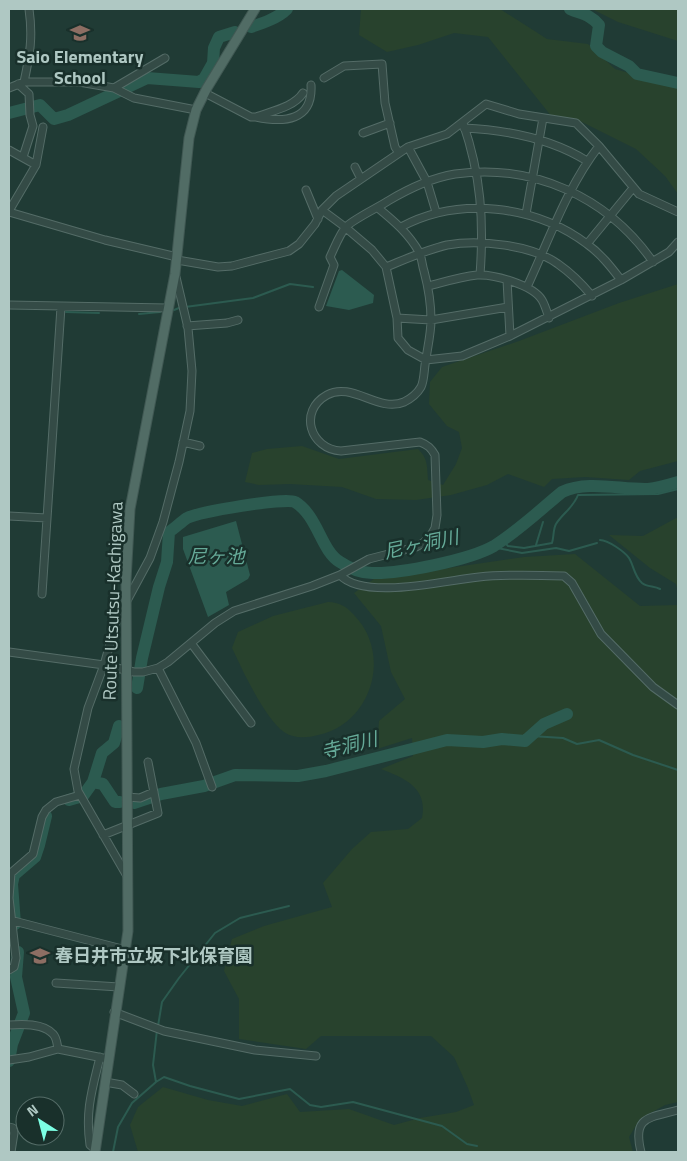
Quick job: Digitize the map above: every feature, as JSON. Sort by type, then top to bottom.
[{"type":"main road","name":"Route Utsutsu-Kachigawa","points":[[95,1150],[104,1082],[104,1058],[119,988],[128,931],[127,797],[130,671],[126,601],[130,509],[175,274],[186,157],[196,110],[255,9]]},
{"type":"street","points":[[22,83],[31,49],[32,30],[29,9]]},
{"type":"street","points":[[114,88],[165,58]]},
{"type":"street","points":[[324,78],[344,66],[382,64],[385,103],[395,147],[399,153]]},
{"type":"street","points":[[9,88],[22,83],[79,82],[114,88],[134,98],[196,110]]},
{"type":"street","points":[[22,83],[30,94],[30,115],[34,126],[23,157]]},
{"type":"street","points":[[205,93],[251,117],[287,120],[295,118],[302,113],[310,100],[311,85]]},
{"type":"street","points":[[256,117],[299,100],[303,93]]},
{"type":"street","points":[[43,128],[36,165],[9,212],[177,259],[218,267],[232,266],[289,251],[299,244],[318,219],[322,210],[336,196],[408,147],[447,134],[463,125],[486,104],[519,114],[576,123],[599,146],[639,194],[678,212]]},
{"type":"street","points":[[526,214],[543,118]]},
{"type":"street","points":[[363,133],[390,123]]},
{"type":"street","points":[[463,125],[538,139],[572,151],[587,161]]},
{"type":"street","points":[[463,125],[472,149],[482,208],[483,243],[480,275]]},
{"type":"street","points":[[527,287],[571,192],[587,161],[599,146]]},
{"type":"street","points":[[408,147],[427,182],[436,212]]},
{"type":"street","points":[[9,150],[36,165]]},
{"type":"street","points":[[355,168],[361,179]]},
{"type":"street","points":[[319,307],[334,265],[330,257],[345,227],[404,192],[453,174],[477,172],[507,173],[552,184],[571,192],[592,202],[611,215],[642,246],[653,262]]},
{"type":"street","points":[[587,244],[633,188]]},
{"type":"street","points":[[306,190],[318,219]]},
{"type":"street","points":[[9,652],[104,665],[130,671],[143,672],[158,668],[168,662],[214,623],[234,611],[304,589],[340,575],[359,564],[377,557],[416,547],[430,537],[435,528],[437,515],[435,455],[426,444],[420,442],[334,451],[320,444],[315,437],[310,422],[316,405],[336,391],[348,392],[383,404],[393,405],[410,399],[421,387],[431,320],[428,286],[420,253],[401,227],[378,208]]},
{"type":"street","points":[[401,227],[417,218],[436,212],[482,208],[526,214],[556,224],[587,244],[608,263],[621,280]]},
{"type":"street","points":[[322,210],[372,250],[386,268],[397,318],[398,338],[408,350],[426,360],[462,356],[549,318],[653,262],[669,252],[678,242]]},
{"type":"street","points":[[386,268],[420,253],[448,245],[483,243],[515,246],[557,263],[578,280],[592,296]]},
{"type":"street","points":[[128,877],[78,791],[74,769],[88,708],[118,619],[150,558],[163,522],[190,411],[192,371],[187,326],[175,274]]},
{"type":"street","points":[[428,286],[480,275],[507,280],[527,287],[541,298],[549,318]]},
{"type":"street","points":[[507,280],[510,336]]},
{"type":"street","points":[[9,305],[168,308]]},
{"type":"street","points":[[42,594],[61,307]]},
{"type":"street","points":[[397,318],[431,320],[508,307]]},
{"type":"street","points":[[187,326],[227,323],[238,320]]},
{"type":"street","points":[[183,442],[200,446]]},
{"type":"street","points":[[9,516],[47,518]]},
{"type":"street","points":[[340,575],[353,583],[382,587],[418,587],[480,576],[564,576],[572,583],[601,634],[653,687],[678,704]]},
{"type":"street","points":[[191,643],[220,679],[250,723]]},
{"type":"street","points":[[158,668],[196,744],[212,787]]},
{"type":"street","points":[[103,835],[158,813],[148,762]]},
{"type":"street","points":[[127,797],[140,798],[154,792]]},
{"type":"street","points":[[9,970],[14,967],[16,958],[10,920],[11,873],[33,854],[42,817],[46,810],[56,802],[80,795]]},
{"type":"street","points":[[10,920],[126,950]]},
{"type":"street","points":[[56,983],[119,988]]},
{"type":"street","points":[[114,1012],[173,1033],[255,1050],[316,1056]]},
{"type":"street","points":[[9,1026],[38,1026],[47,1029],[56,1038],[58,1049]]},
{"type":"street","points":[[9,1060],[30,1057],[58,1049],[104,1058],[89,1100],[87,1126],[90,1145],[95,1150]]},
{"type":"street","points":[[104,1082],[122,1085],[134,1094]]},
{"type":"street","points":[[641,1152],[638,1134],[639,1126],[651,1118],[678,1110]]},
{"type":"street","points":[[9,1127],[13,1128],[14,1134],[11,1152]]},
{"type":"shaded area","points":[[361,9],[500,9],[547,39],[588,44],[615,69],[678,87],[678,194],[665,176],[636,149],[578,120],[552,117],[488,37],[454,33],[418,45],[387,52],[359,35]]},
{"type":"shaded area","points":[[592,9],[678,9],[678,41],[618,22]]},
{"type":"shaded area","points":[[678,284],[678,461],[640,471],[629,480],[585,477],[552,479],[544,487],[508,474],[487,485],[451,495],[416,500],[376,499],[342,487],[290,484],[259,485],[245,482],[252,453],[267,449],[302,446],[339,459],[418,449],[425,459],[428,480],[443,485],[456,464],[462,448],[459,432],[447,426],[429,404],[430,382],[442,367],[519,341],[619,303]]},
{"type":"shaded area","points":[[678,517],[678,593],[676,584],[650,568],[609,535],[643,536]]},
{"type":"shaded area","points":[[575,554],[640,606],[678,605],[678,1102],[665,1105],[640,1119],[629,1137],[633,1152],[138,1152],[130,1125],[138,1107],[163,1087],[208,1100],[242,1106],[287,1094],[300,1112],[349,1109],[394,1125],[420,1118],[456,1112],[474,1105],[454,1057],[431,1036],[321,1036],[306,1049],[239,1039],[239,999],[224,971],[232,939],[264,926],[332,907],[323,883],[352,849],[371,832],[408,829],[422,818],[423,807],[418,791],[406,780],[381,769],[413,756],[412,738],[377,749],[379,721],[405,699],[391,672],[381,626],[354,593],[374,579],[524,557]]},
{"type":"shaded area","points":[[328,602],[339,604],[349,610],[366,631],[372,649],[374,668],[371,686],[363,703],[351,717],[336,728],[309,737],[292,736],[284,732],[269,716],[232,648],[238,632],[273,616]]},
{"type":"water","points":[[342,270],[374,295],[373,303],[349,310],[326,306],[339,271]]},
{"type":"water","name":"尼ヶ池","points":[[236,521],[250,575],[248,579],[226,592],[229,605],[208,617],[183,549],[183,537]]},
{"type":"waterway","points":[[251,27],[275,18],[287,9]]},
{"type":"waterway","points":[[570,9],[589,16],[599,25],[596,46],[602,52],[629,66],[637,74],[678,83]]},
{"type":"waterway","points":[[9,113],[40,105],[54,119],[68,115],[147,78],[199,82],[204,79],[213,63],[214,48],[219,37],[235,32]]},
{"type":"waterway","points":[[185,307],[253,298],[290,284],[313,287]]},
{"type":"waterway","points":[[174,310],[179,308]]},
{"type":"waterway","points":[[66,312],[99,313]]},
{"type":"waterway","points":[[139,314],[160,312]]},
{"type":"waterway","name":"尼ヶ洞川","points":[[137,688],[142,658],[167,562],[169,532],[187,518],[242,506],[288,501],[295,502],[303,508],[328,550],[340,562],[359,571],[384,573],[434,565],[483,551],[512,534],[562,492],[572,488],[605,486],[648,489],[678,482]]},
{"type":"waterway","points":[[502,540],[508,546],[524,548],[552,543],[556,524],[578,495],[658,494],[678,489]]},
{"type":"waterway","points":[[536,545],[543,522]]},
{"type":"waterway","points":[[600,540],[612,544],[627,556],[642,583],[660,589]]},
{"type":"waterway","points":[[492,547],[522,553],[556,548],[569,551],[597,543]]},
{"type":"waterway","name":"寺洞川","points":[[134,803],[161,794],[204,786],[235,775],[298,776],[326,771],[447,740],[483,742],[502,739],[525,741],[544,724],[567,714]]},
{"type":"waterway","name":"尼ヶ洞川","points":[[69,800],[83,796],[93,782],[102,753],[114,743],[119,726]]},
{"type":"waterway","points":[[531,736],[563,738],[577,744],[599,740],[633,755],[678,770]]},
{"type":"waterway","name":"寺洞川","points":[[93,782],[103,784],[115,802],[120,802]]},
{"type":"waterway","name":"尼ヶ洞川","points":[[15,924],[12,884],[14,875],[35,857],[46,816]]},
{"type":"waterway","points":[[158,1026],[162,1002],[215,933],[240,918],[289,906]]},
{"type":"waterway","name":"尼ヶ洞川","points":[[9,1061],[12,1044],[24,1013],[16,977],[18,952]]},
{"type":"waterway","points":[[113,1152],[118,1127],[132,1103],[156,1082],[153,1065],[157,1030]]},
{"type":"waterway","points":[[156,1082],[164,1077],[239,1099],[290,1089],[310,1105],[321,1107],[353,1102],[442,1126],[467,1144],[477,1146]]},
{"type":"place","name":"Saio Elementary School","points":[[80,33]]},
{"type":"place","name":"春日井市立坂下北保育園","points":[[40,956]]}]
